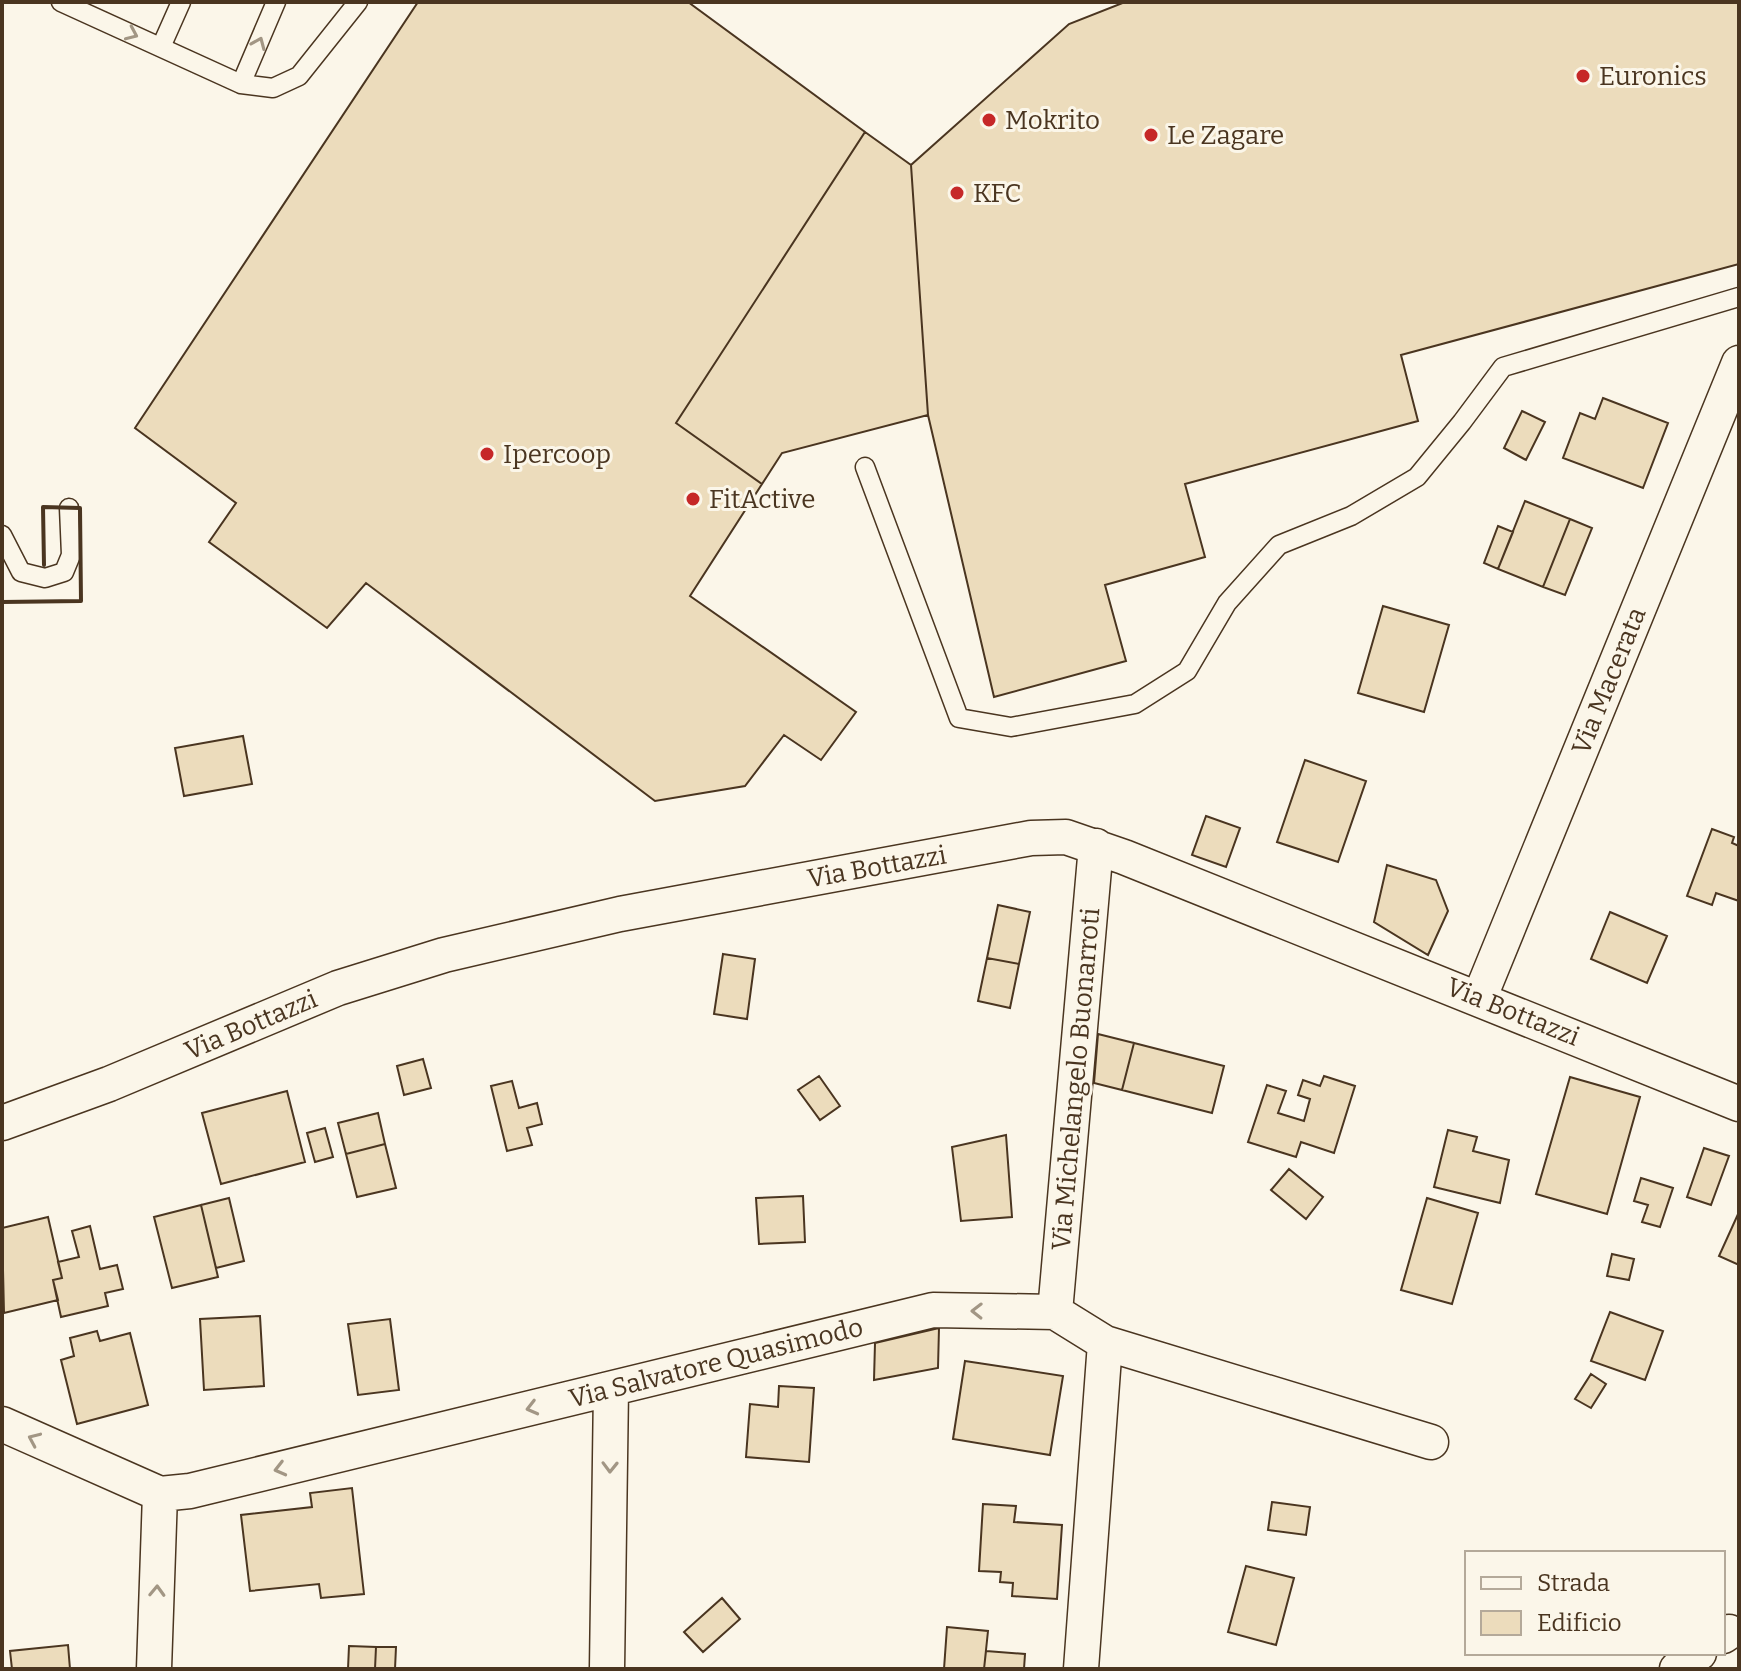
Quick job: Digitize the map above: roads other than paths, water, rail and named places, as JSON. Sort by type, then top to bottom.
[{"type":"street","name":"Via Macerata","points":[[1479,999],[1739,363]]},
{"type":"street","name":"Via Bottazzi","points":[[2,1123],[109,1084],[338,988],[444,955],[620,914],[1031,838],[1066,837],[1096,846],[1739,1104]]},
{"type":"street","name":"Via Michelangelo Buonarroti","points":[[1055,1312],[1096,846]]},
{"type":"street","name":"Via Salvatore Quasimodo","points":[[160,1494],[190,1491],[933,1310],[1055,1312]]},
{"type":"street","points":[[1055,1312],[1105,1343],[1431,1442]]},
{"type":"street","points":[[1081,1669],[1105,1343]]},
{"type":"street","points":[[607,1669],[611,1389]]},
{"type":"street","points":[[2,1424],[160,1494],[154,1669]]},
{"type":"street","points":[[1677,1669],[1696,1655]]},
{"type":"lane","points":[[61,2],[84,7],[241,84],[273,88],[299,76],[358,2]]},
{"type":"lane","points":[[161,47],[181,2]]},
{"type":"lane","points":[[241,84],[276,2]]},
{"type":"lane","points":[[865,467],[959,718],[1011,727],[1135,704],[1187,671],[1227,603],[1279,545],[1351,516],[1417,477],[1503,367],[1739,297]]},
{"type":"lane","points":[[2,535],[21,572],[45,578],[64,572],[71,555],[69,508]]},
{"type":"place","name":"Euronics","points":[[1583,76]]},
{"type":"place","name":"Mokrito","points":[[989,120]]},
{"type":"place","name":"Le Zagare","points":[[1151,135]]},
{"type":"place","name":"KFC","points":[[957,193]]},
{"type":"place","name":"Ipercoop","points":[[487,454]]},
{"type":"place","name":"FitActive","points":[[693,499]]}]
